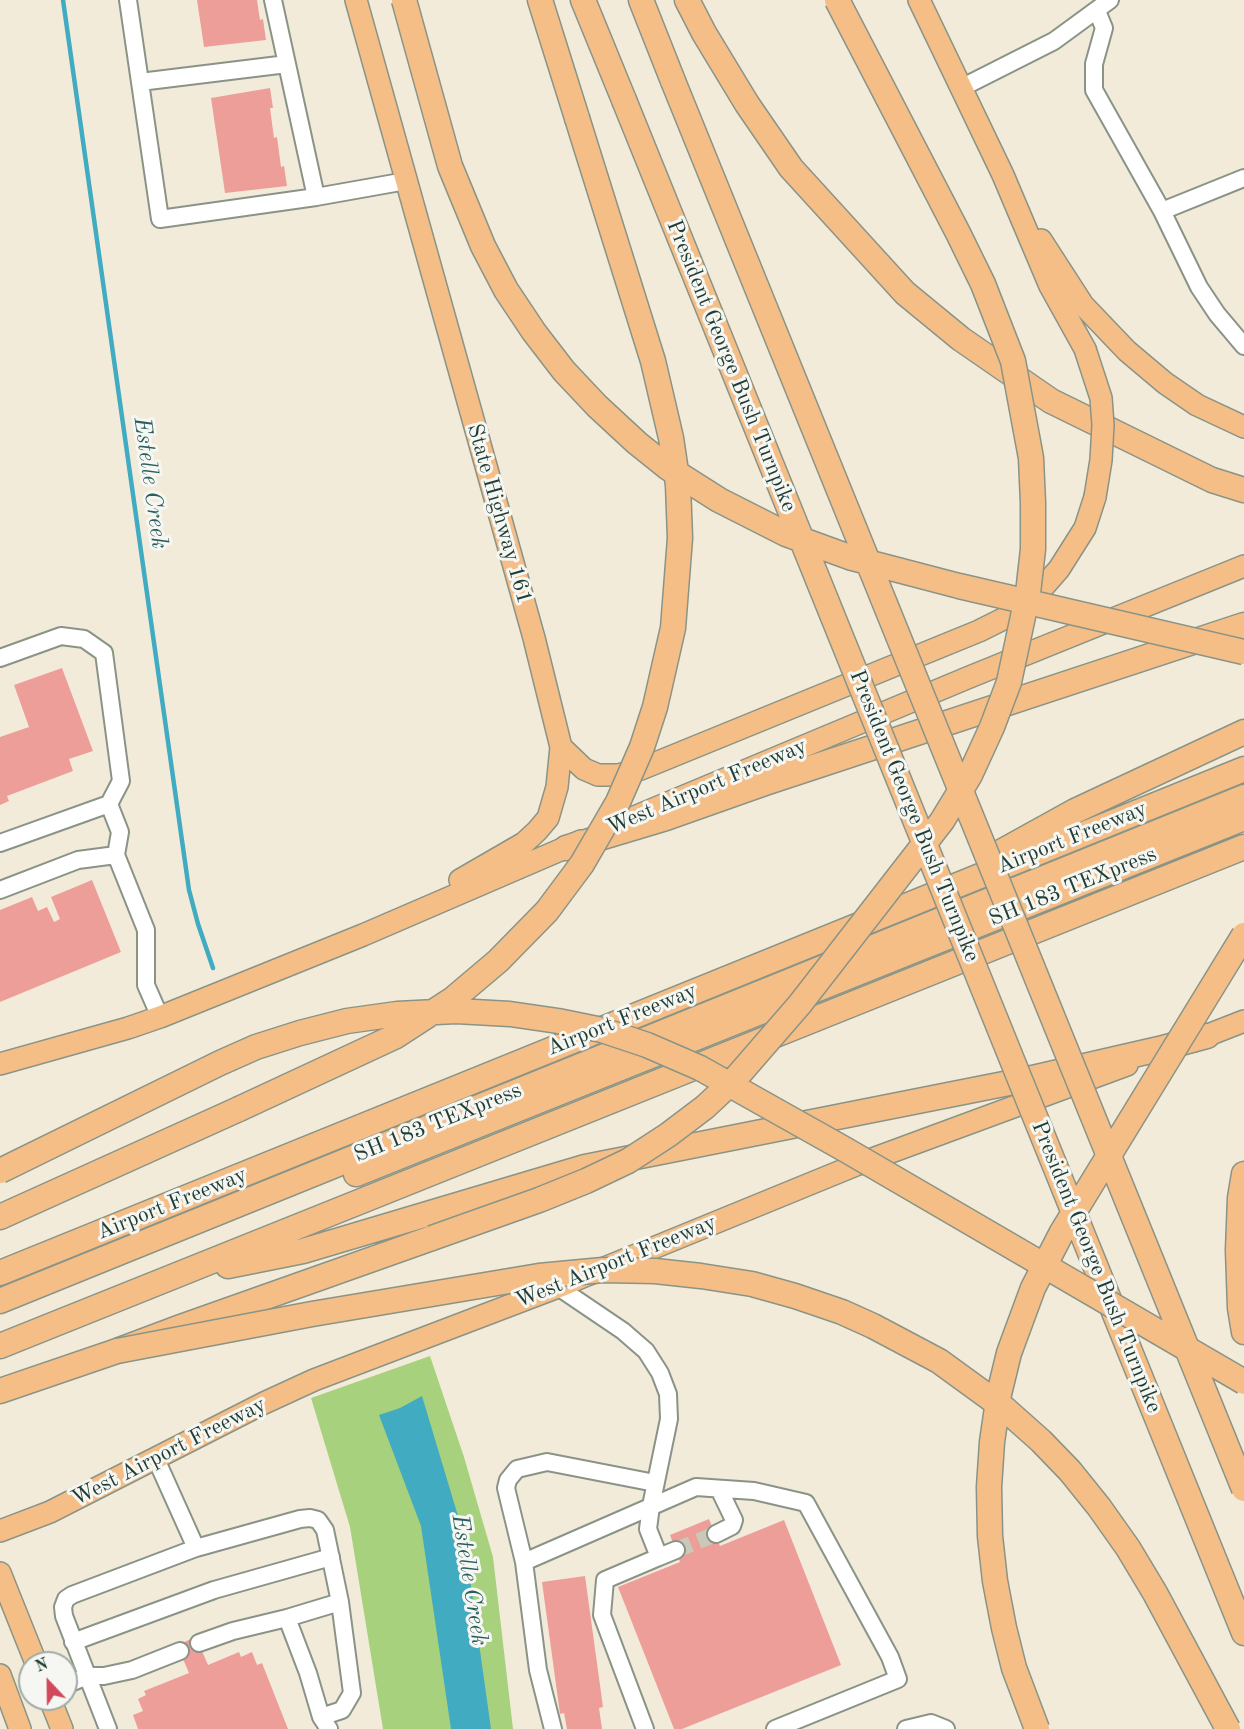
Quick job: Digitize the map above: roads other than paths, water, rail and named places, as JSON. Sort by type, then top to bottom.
[{"type":"highway","points":[[404,0],[450,166],[479,237],[506,290],[564,371],[597,406],[652,455],[719,500],[786,534],[852,558],[958,586],[1244,652]]},
{"type":"highway","points":[[0,1217],[396,1036],[453,999],[498,961],[547,911],[582,864],[618,802],[642,747],[663,678],[673,628],[680,538],[678,485],[671,438],[653,361],[540,0]]},
{"type":"highway","name":"President George Bush Turnpike","points":[[583,0],[1244,1633]]},
{"type":"highway","points":[[641,0],[1244,1489]]},
{"type":"highway","points":[[687,0],[741,94],[791,168],[905,293],[961,339],[1051,401],[1212,480],[1244,490]]},
{"type":"highway","points":[[0,1391],[117,1352],[181,1326],[539,1200],[628,1161],[705,1107],[735,1079],[771,1039],[942,821],[970,775],[992,728],[1009,682],[1028,593],[1033,549],[1033,503],[1031,458],[1023,410],[1013,361],[983,284],[837,0]]},
{"type":"highway","points":[[566,848],[666,818],[765,783],[1244,625]]},
{"type":"highway","points":[[916,900],[1075,811],[1244,732]]},
{"type":"highway","name":"Airport Freeway","points":[[0,1274],[1244,768]]},
{"type":"highway","name":"SH 183 TEXpress","points":[[0,1301],[1244,797]]},
{"type":"highway","name":"SH 183 TEXpress","points":[[0,1317],[1244,818]]},
{"type":"highway","points":[[0,1346],[1244,847]]},
{"type":"highway","points":[[1037,1729],[1014,1668],[1004,1628],[995,1581],[990,1536],[989,1487],[992,1442],[999,1394],[1009,1353],[1034,1288],[1062,1232],[1244,935]]},
{"type":"highway","points":[[0,1171],[220,1063],[256,1047],[300,1033],[397,1014],[456,1011],[510,1014],[558,1021],[602,1030],[647,1045],[710,1073],[826,1138],[1244,1382]]},
{"type":"highway","points":[[167,1279],[303,1251],[585,1167],[1024,1080],[1207,1036]]},
{"type":"highway","points":[[1244,1174],[1240,1198],[1238,1250],[1240,1308],[1244,1332]]},
{"type":"highway","points":[[117,1352],[312,1314],[515,1280],[603,1270],[655,1271],[701,1276],[752,1284],[795,1296],[842,1312],[939,1361],[1005,1409],[1041,1441],[1070,1471],[1128,1548],[1155,1593],[1228,1729]]},
{"type":"main road","name":"State Highway 161","points":[[356,0],[534,638],[561,747],[553,803],[548,818],[537,831],[508,854],[363,935]]},
{"type":"main road","points":[[561,747],[578,764],[598,775],[618,775],[641,769],[979,631],[1005,618],[1038,593],[1059,569],[1085,528],[1095,497],[1101,460],[1102,407],[1099,389],[1085,349],[1050,286],[1003,176],[919,0]]},
{"type":"main road","points":[[1003,176],[1083,305],[1127,351],[1165,383],[1197,405],[1244,427]]},
{"type":"main road","name":"West Airport Freeway","points":[[0,1064],[160,1017],[363,935],[660,805],[1244,566]]},
{"type":"main road","name":"West Airport Freeway","points":[[0,1531],[50,1512],[314,1380],[558,1287],[856,1165],[1244,1022]]},
{"type":"main road","points":[[0,1573],[31,1651]]},
{"type":"main road","points":[[0,1675],[4,1698],[20,1729]]},
{"type":"main road","points":[[55,1711],[62,1729]]},
{"type":"street","points":[[128,0],[160,219],[316,197],[406,181]]},
{"type":"street","points":[[273,0],[316,197]]},
{"type":"street","points":[[961,88],[1054,41],[1103,5]]},
{"type":"street","points":[[1103,5],[1104,28],[1094,64],[1095,90],[1162,211],[1200,287],[1217,314],[1244,346]]},
{"type":"street","points":[[140,82],[287,64]]},
{"type":"street","points":[[1162,211],[1244,178]]},
{"type":"street","points":[[0,658],[61,636],[84,639],[104,653],[121,781],[109,804],[0,843]]},
{"type":"street","points":[[109,804],[120,832],[116,855],[146,930],[146,985],[160,1017]]},
{"type":"street","points":[[0,890],[78,860],[116,855]]},
{"type":"street","points":[[558,1287],[623,1331],[646,1351],[660,1373],[668,1394],[669,1419],[648,1529],[659,1557]]},
{"type":"street","points":[[156,1459],[196,1548]]},
{"type":"street","points":[[552,1729],[538,1670],[524,1562],[506,1488],[508,1480],[517,1469],[547,1462],[655,1483]]},
{"type":"street","points":[[524,1562],[696,1487],[754,1491],[806,1503],[890,1657],[898,1678],[774,1729]]},
{"type":"street","points":[[716,1534],[732,1526],[734,1520],[719,1489]]},
{"type":"street","points":[[108,1729],[64,1616],[63,1607],[66,1599],[72,1595],[196,1548],[300,1519],[318,1520],[325,1530],[340,1602],[352,1693],[342,1710],[325,1723],[287,1618]]},
{"type":"street","points":[[645,1729],[602,1615],[605,1581],[676,1550]]},
{"type":"street","points":[[73,1641],[214,1590],[331,1557]]},
{"type":"street","points":[[199,1643],[233,1631],[340,1602]]},
{"type":"street","points":[[78,1680],[87,1676],[104,1676],[132,1670],[180,1651]]},
{"type":"street","points":[[906,1729],[931,1723],[946,1729]]},
{"type":"water","points":[[422,1396],[464,1536],[491,1729],[451,1729],[421,1526],[379,1415],[400,1408]]},
{"type":"waterway","name":"Estelle Creek","points":[[63,0],[189,890],[213,968]]},
{"type":"tunnel","points":[[676,1550],[716,1534]]}]
